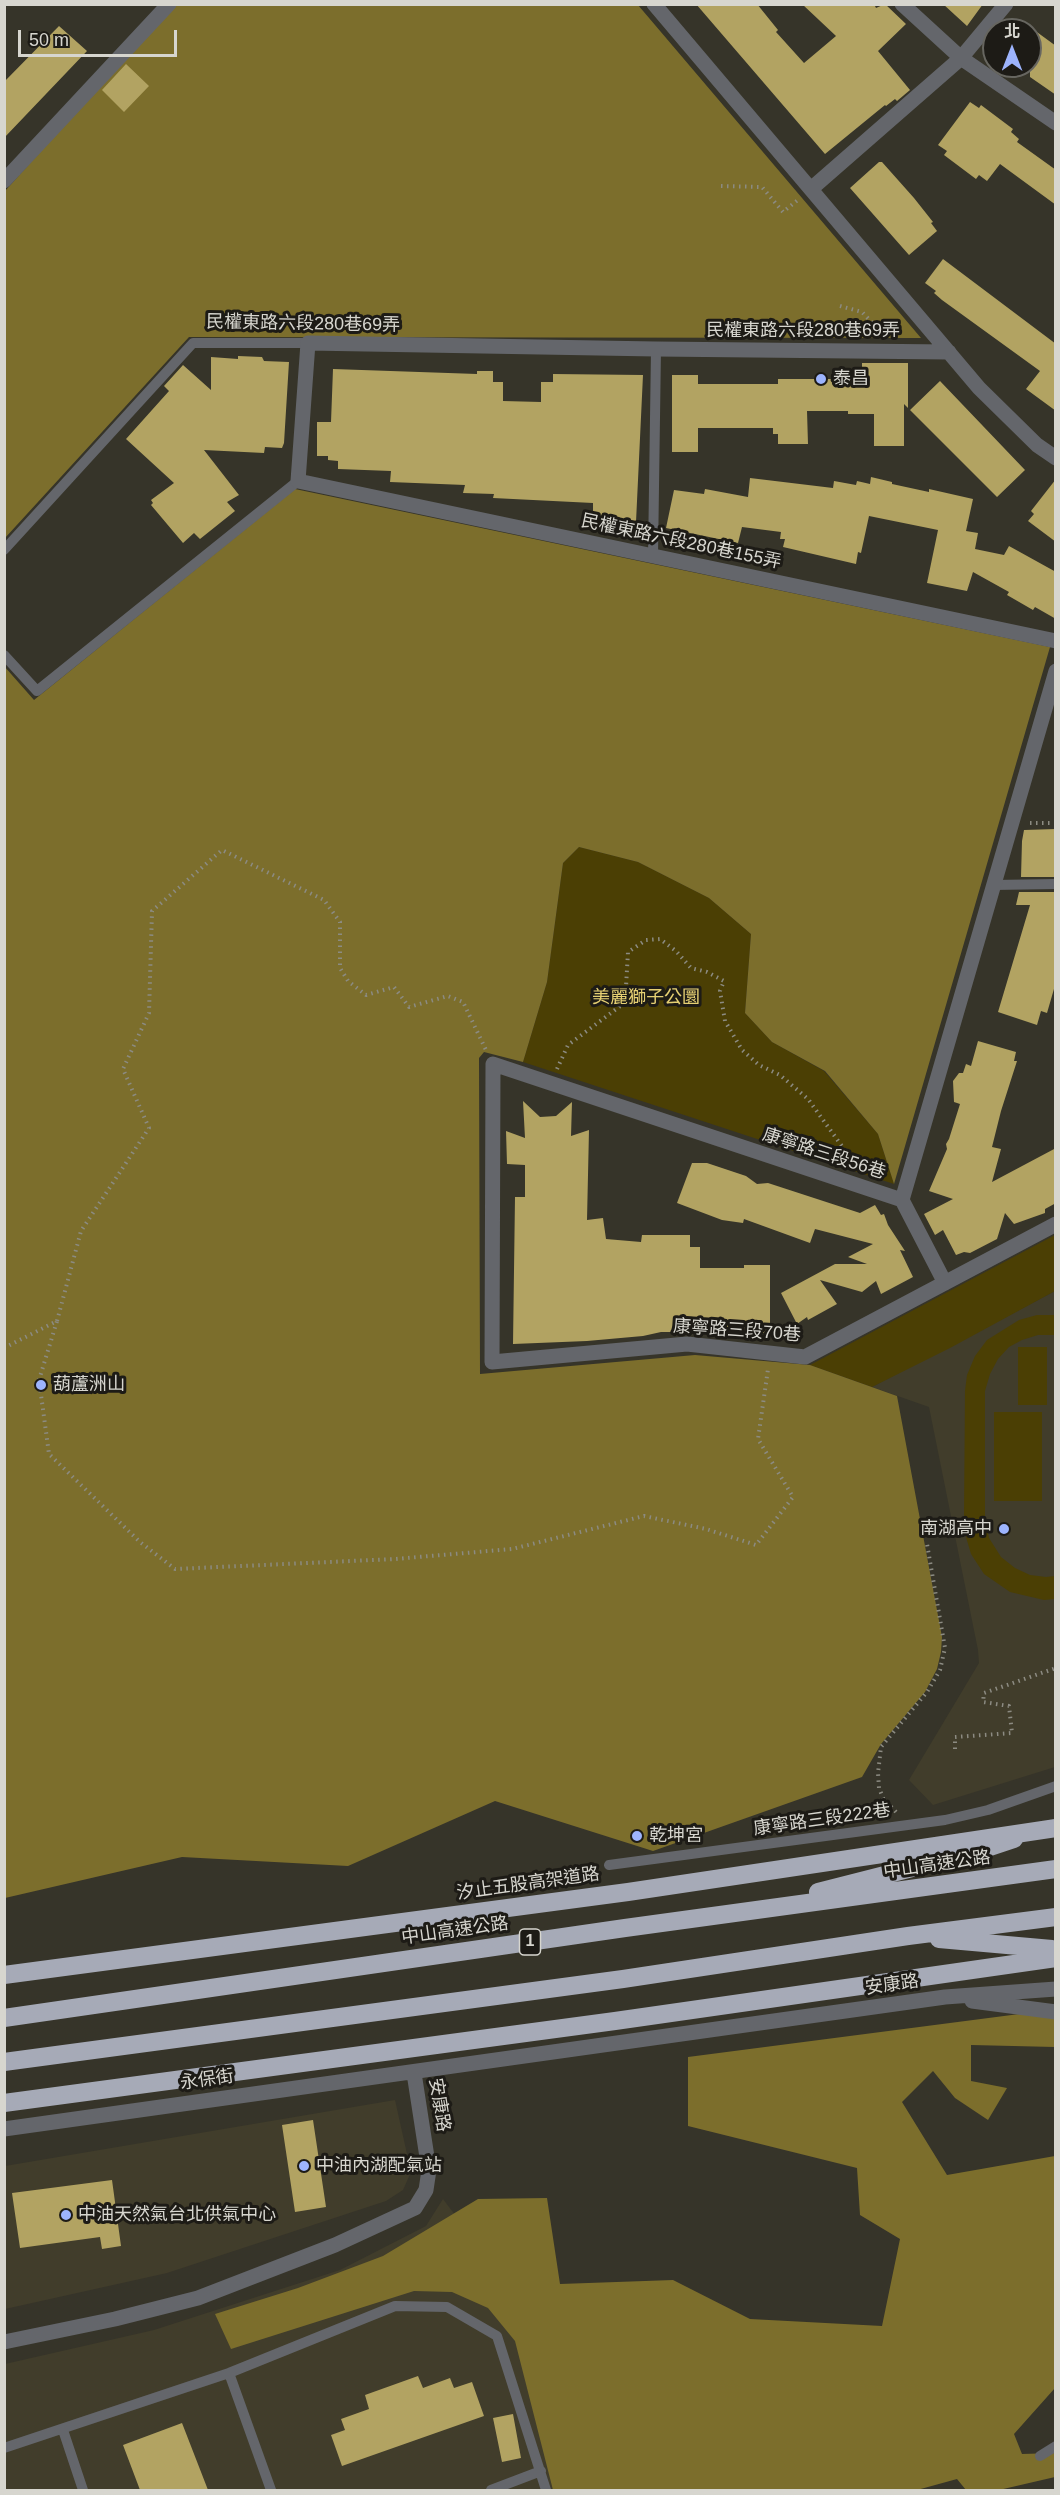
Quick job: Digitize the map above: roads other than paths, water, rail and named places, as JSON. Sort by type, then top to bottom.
[{"type":"highway","points":[[733,1914],[975,1852],[1056,1827]]},
{"type":"highway","name":"汐止五股高架道路","points":[[4,1975],[617,1894],[1056,1827]]},
{"type":"highway","name":"中山高速公路","points":[[4,2018],[1056,1869]]},
{"type":"highway","points":[[4,2062],[1056,1917]]},
{"type":"highway","points":[[908,1936],[1024,1948],[1056,1949]]},
{"type":"highway","points":[[4,2103],[615,2021],[1056,1958]]},
{"type":"street","points":[[4,181],[169,4]]},
{"type":"street","points":[[654,4],[980,388],[1037,445],[1056,458]]},
{"type":"street","points":[[902,4],[961,58],[1056,123]]},
{"type":"street","points":[[811,189],[961,58],[1006,4]]},
{"type":"street","points":[[298,481],[308,343]]},
{"type":"street","name":"民權東路六段280巷69弄","points":[[308,343],[656,350],[949,352]]},
{"type":"street","name":"民權東路六段280巷155弄","points":[[298,481],[1056,641]]},
{"type":"street","name":"康寧路三段56巷","points":[[492,1362],[493,1064],[902,1200],[1056,671]]},
{"type":"street","points":[[902,1200],[945,1282]]},
{"type":"street","name":"康寧路三段70巷","points":[[492,1362],[687,1344],[805,1357],[1056,1224]]},
{"type":"street","name":"安康路","points":[[4,2342],[115,2319],[198,2298],[335,2245],[415,2208],[426,2190],[429,2170],[414,2073],[945,1997],[1056,1989]]},
{"type":"street","name":"安康路","points":[[945,1997],[1056,2012]]},
{"type":"street","name":"永保街","points":[[4,2129],[414,2073]]},
{"type":"lane","name":"民權東路六段280巷69弄","points":[[4,550],[193,343],[308,343]]},
{"type":"lane","points":[[653,556],[656,350]]},
{"type":"lane","points":[[4,655],[37,691],[298,481]]},
{"type":"lane","points":[[993,885],[1056,884]]},
{"type":"lane","name":"康寧路三段222巷","points":[[609,1865],[945,1820],[988,1810],[1056,1786]]},
{"type":"lane","points":[[4,2448],[230,2373],[395,2306],[447,2307],[497,2336],[546,2490]]},
{"type":"lane","points":[[230,2373],[271,2490]]},
{"type":"lane","points":[[63,2430],[84,2490]]},
{"type":"lane","points":[[1040,2456],[1056,2446]]},
{"type":"lane","points":[[491,2490],[541,2471]]},
{"type":"place","name":"泰昌","points":[[821,379]]},
{"type":"place","name":"葫蘆洲山","points":[[41,1385]]},
{"type":"place","name":"南湖高中","points":[[1004,1529]]},
{"type":"place","name":"乾坤宮","points":[[637,1836]]},
{"type":"place","name":"中油內湖配氣站","points":[[304,2166]]},
{"type":"place","name":"中油天然氣台北供氣中心","points":[[66,2215]]},
{"type":"park label","name":"美麗獅子公圜","points":[[646,998]]}]
